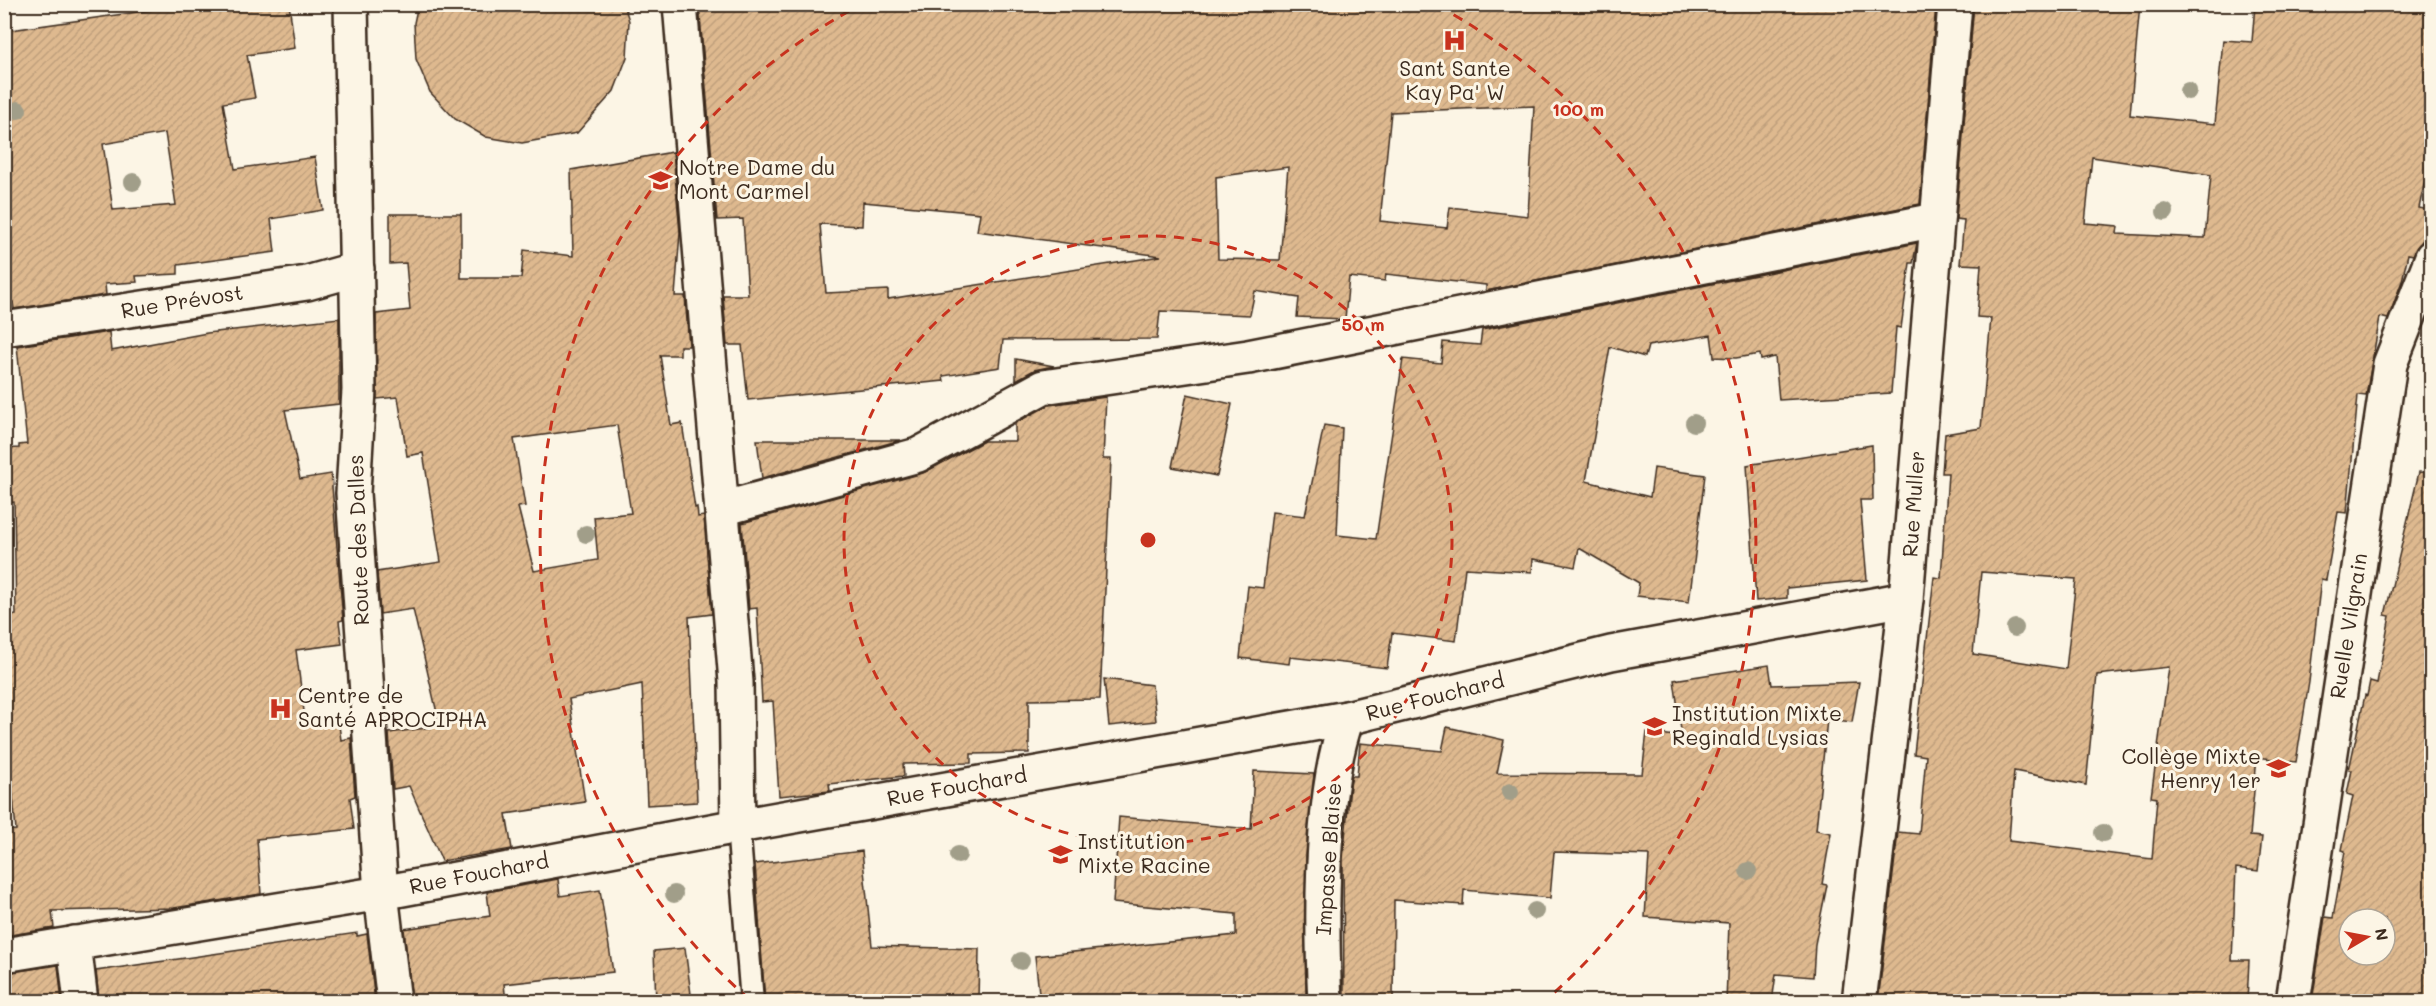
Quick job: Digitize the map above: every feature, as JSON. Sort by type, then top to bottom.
[{"type":"street","name":"Route des Dalles","points":[[351,4],[359,390],[353,493],[381,892],[394,1002]]},
{"type":"street","points":[[680,4],[736,682],[738,826]]},
{"type":"street","name":"Rue Muller","points":[[1859,1002],[1906,599],[1955,4]]},
{"type":"street","points":[[722,509],[918,455],[1043,387],[1248,357],[1936,220]]},
{"type":"street","name":"Ruelle Vilgrain","points":[[2293,1002],[2390,364],[2432,257]]},
{"type":"street","name":"Rue Prévost","points":[[4,329],[307,283],[357,269]]},
{"type":"street","name":"Rue Fouchard","points":[[4,955],[381,892],[1347,718],[1611,654],[1906,599]]},
{"type":"street","name":"Impasse Blaise","points":[[1325,1002],[1326,838],[1338,743],[1347,718]]},
{"type":"street","points":[[74,944],[81,1002]]},
{"type":"lane","points":[[738,826],[752,1002]]},
{"type":"building","points":[[194,4],[289,4],[295,48],[247,55],[255,98],[223,103],[235,169],[315,157],[323,210],[271,219],[275,252],[178,265],[178,274],[136,276],[137,282],[105,284],[106,295],[14,309],[13,302],[4,303],[4,31]],"holes":[[[165,133],[176,205],[113,210],[103,144]]]},
{"type":"building","points":[[418,4],[624,4],[629,21],[627,57],[614,91],[577,133],[522,143],[486,137],[455,119],[430,92],[416,59],[414,23]]},
{"type":"building","points":[[699,4],[1936,4],[1920,204],[1486,291],[1486,285],[1386,274],[1385,281],[1349,277],[1345,319],[1297,317],[1299,298],[1255,291],[1250,315],[1160,311],[1157,339],[1003,340],[1000,367],[943,376],[944,381],[748,400],[742,345],[727,345],[723,295],[748,295],[743,219],[717,220]],"holes":[[[1534,106],[1528,216],[1450,207],[1447,228],[1380,221],[1391,112]],[[1288,167],[1280,260],[1218,259],[1216,177]],[[863,202],[980,213],[977,231],[1161,256],[888,299],[888,290],[826,293],[820,224],[862,226]]]},
{"type":"building","points":[[1974,4],[2140,4],[2130,115],[2215,124],[2223,40],[2252,42],[2255,4],[2369,7],[2432,4],[2432,149],[2419,208],[2429,210],[2422,241],[2413,255],[2408,254],[2402,281],[2388,319],[2380,317],[2366,396],[2358,395],[2347,513],[2338,512],[2326,580],[2321,579],[2309,682],[2296,762],[2257,757],[2250,836],[2262,837],[2258,871],[2236,868],[2232,960],[2249,960],[2247,1002],[1878,1002],[1898,832],[1919,834],[1926,756],[1914,754],[1934,577],[1941,578],[1948,473],[1942,473],[1945,434],[1981,428],[1991,318],[1977,317],[1981,265],[1960,264],[1964,220],[1956,219]],"holes":[[[2092,157],[2211,175],[2205,238],[2117,234],[2118,226],[2085,223]],[[1981,572],[2076,579],[2066,669],[1973,654]],[[2169,667],[2151,797],[2157,798],[2152,859],[2009,841],[2014,771],[2086,785],[2097,675]]]},
{"type":"building","points":[[673,152],[680,233],[675,296],[685,296],[689,346],[680,346],[680,355],[660,355],[671,425],[682,423],[695,508],[697,507],[698,517],[704,516],[712,614],[689,617],[697,802],[647,805],[642,684],[569,699],[585,802],[506,814],[512,849],[442,861],[409,786],[393,789],[389,733],[440,726],[413,609],[380,614],[377,572],[441,562],[423,453],[407,456],[398,397],[377,399],[376,314],[410,310],[406,263],[390,264],[390,214],[461,214],[461,278],[521,278],[524,250],[573,256],[571,170]],"holes":[[[617,425],[631,513],[594,517],[598,560],[534,571],[518,507],[525,506],[514,439]]]},
{"type":"building","points":[[1917,243],[1913,263],[1910,263],[1901,328],[1896,327],[1891,393],[1779,400],[1775,357],[1761,360],[1760,354],[1736,358],[1714,357],[1711,335],[1648,346],[1645,357],[1610,347],[1586,481],[1650,497],[1654,468],[1705,475],[1689,602],[1637,596],[1639,583],[1579,548],[1575,567],[1533,559],[1532,572],[1465,568],[1456,641],[1392,633],[1387,668],[1290,657],[1289,664],[1240,658],[1248,586],[1263,588],[1272,512],[1305,516],[1324,425],[1342,428],[1337,535],[1376,539],[1403,359],[1441,363],[1443,342],[1480,345],[1482,330]]},
{"type":"building","points":[[339,318],[339,404],[285,410],[300,479],[331,474],[343,620],[339,621],[342,644],[296,650],[305,719],[338,718],[341,740],[351,738],[355,796],[350,798],[354,829],[257,839],[261,894],[174,908],[52,911],[54,928],[4,936],[4,831],[16,830],[8,741],[4,741],[4,616],[16,615],[14,502],[4,503],[4,449],[19,448],[19,445],[27,444],[17,346],[109,332],[111,351],[207,333]]},
{"type":"building","points":[[1016,359],[1054,366],[1034,370],[1016,380]]},
{"type":"building","points":[[1187,394],[1232,404],[1217,476],[1172,467]]},
{"type":"building","points":[[1106,397],[1103,459],[1111,459],[1100,699],[1029,700],[1029,753],[971,754],[971,763],[903,764],[904,776],[829,784],[830,791],[779,796],[773,701],[762,702],[757,608],[749,609],[742,523],[923,473],[984,441],[1015,441],[1015,423],[1049,405]]},
{"type":"building","points":[[757,440],[901,440],[762,478]]},
{"type":"building","points":[[1872,445],[1873,500],[1860,500],[1867,580],[1787,588],[1787,598],[1756,601],[1747,465]]},
{"type":"building","points":[[2419,472],[2432,473],[2432,1002],[2312,1002],[2325,917],[2333,918],[2345,851],[2342,850],[2353,796],[2347,794],[2352,770],[2349,770],[2365,695],[2367,696],[2370,681],[2377,683],[2390,616],[2385,615]]},
{"type":"building","points":[[1769,665],[1772,685],[1859,682],[1852,722],[1827,719],[1816,830],[1831,833],[1822,884],[1827,885],[1815,944],[1813,977],[1776,974],[1772,1002],[1726,1002],[1729,923],[1645,917],[1649,855],[1554,852],[1550,898],[1464,890],[1463,905],[1394,900],[1393,1002],[1344,1002],[1343,859],[1350,786],[1352,776],[1357,776],[1360,743],[1442,751],[1447,727],[1504,740],[1497,773],[1642,774],[1647,732],[1682,737],[1674,680]]},
{"type":"building","points":[[1104,679],[1152,685],[1156,721],[1109,726]]},
{"type":"building","points":[[1254,771],[1314,774],[1306,857],[1306,1002],[1040,1002],[1035,956],[1236,935],[1236,914],[1113,903],[1119,817],[1251,829]]},
{"type":"building","points":[[862,851],[872,946],[979,949],[978,1002],[765,1002],[755,864]]},
{"type":"building","points":[[558,879],[560,896],[600,890],[613,972],[504,984],[506,1002],[412,1002],[404,929],[490,916],[487,892]]},
{"type":"building","points":[[357,933],[357,936],[367,934],[375,1002],[99,1002],[96,971]]},
{"type":"building","points":[[685,948],[692,1002],[656,1002],[654,951]]},
{"type":"building","points":[[58,965],[62,1002],[4,1002],[4,973]]},
{"type":"place","name":"Sant Sante Kay Pa' W","points":[[1455,41]]},
{"type":"place","name":"Notre Dame du Mont Carmel","points":[[661,180]]},
{"type":"place","name":"Centre de Santé APROCIPHA","points":[[280,708]]},
{"type":"place","name":"Institution Mixte Reginald Lysias","points":[[1654,726]]},
{"type":"place","name":"Collège Mixte Henry 1er","points":[[2279,769]]},
{"type":"place","name":"Institution Mixte Racine","points":[[1060,854]]}]
